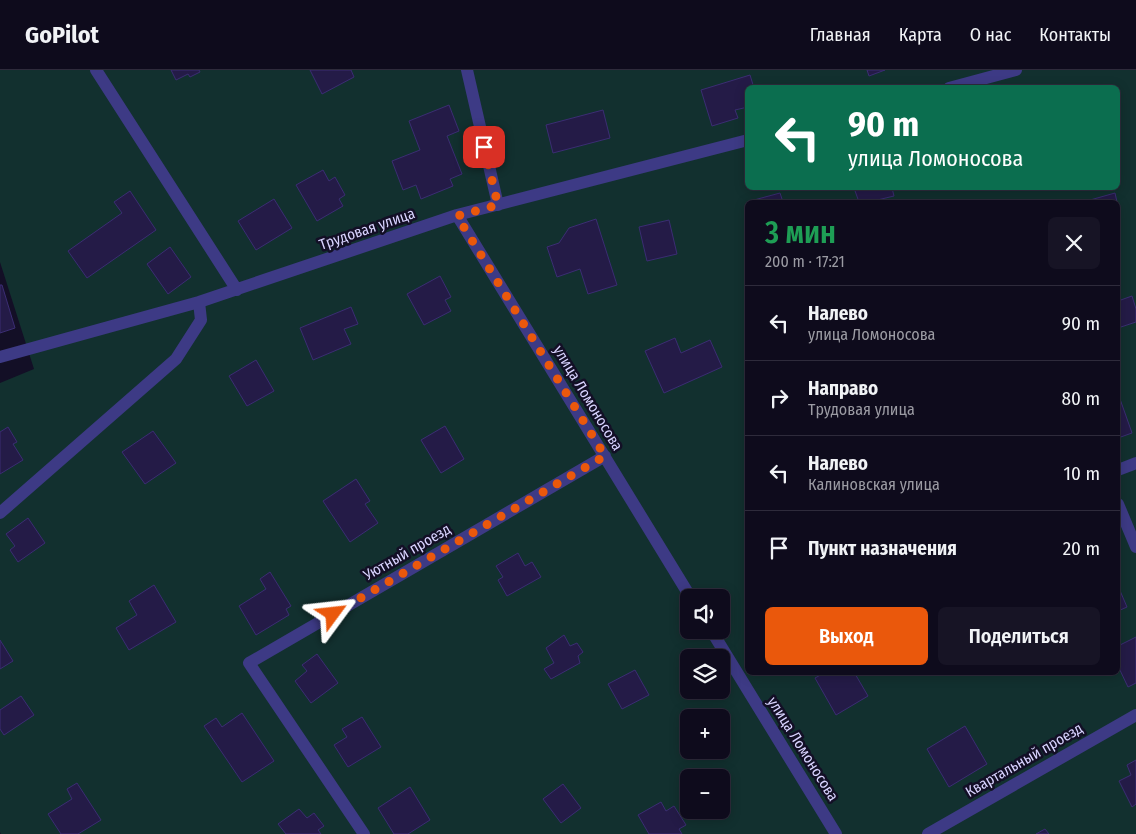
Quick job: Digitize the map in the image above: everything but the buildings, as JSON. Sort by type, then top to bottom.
[{"type":"street","points":[[96,70],[236,290]]},
{"type":"street","points":[[467,70],[498,205]]},
{"type":"street","points":[[960,85],[1016,70]]},
{"type":"street","name":"Трудовая улица","points":[[0,357],[199,302],[457,216],[745,141]]},
{"type":"street","name":"улица Ломоносова","points":[[457,216],[686,589]]},
{"type":"street","points":[[0,513],[176,359],[201,320],[199,302]]},
{"type":"street","name":"Уютный проезд","points":[[364,834],[249,663],[605,456]]},
{"type":"street","points":[[1120,469],[1136,463]]},
{"type":"street","points":[[1120,509],[1136,547]]},
{"type":"street","name":"улица Ломоносова","points":[[717,639],[836,834]]},
{"type":"street","name":"Квартальный проезд","points":[[928,834],[1136,715]]},
{"type":"green space","points":[[0,70],[1136,70],[1136,834],[1,834],[0,383],[34,369],[0,262]]},
{"type":"route","points":[[333,614],[605,456],[457,216],[498,205],[484,147]]}]
